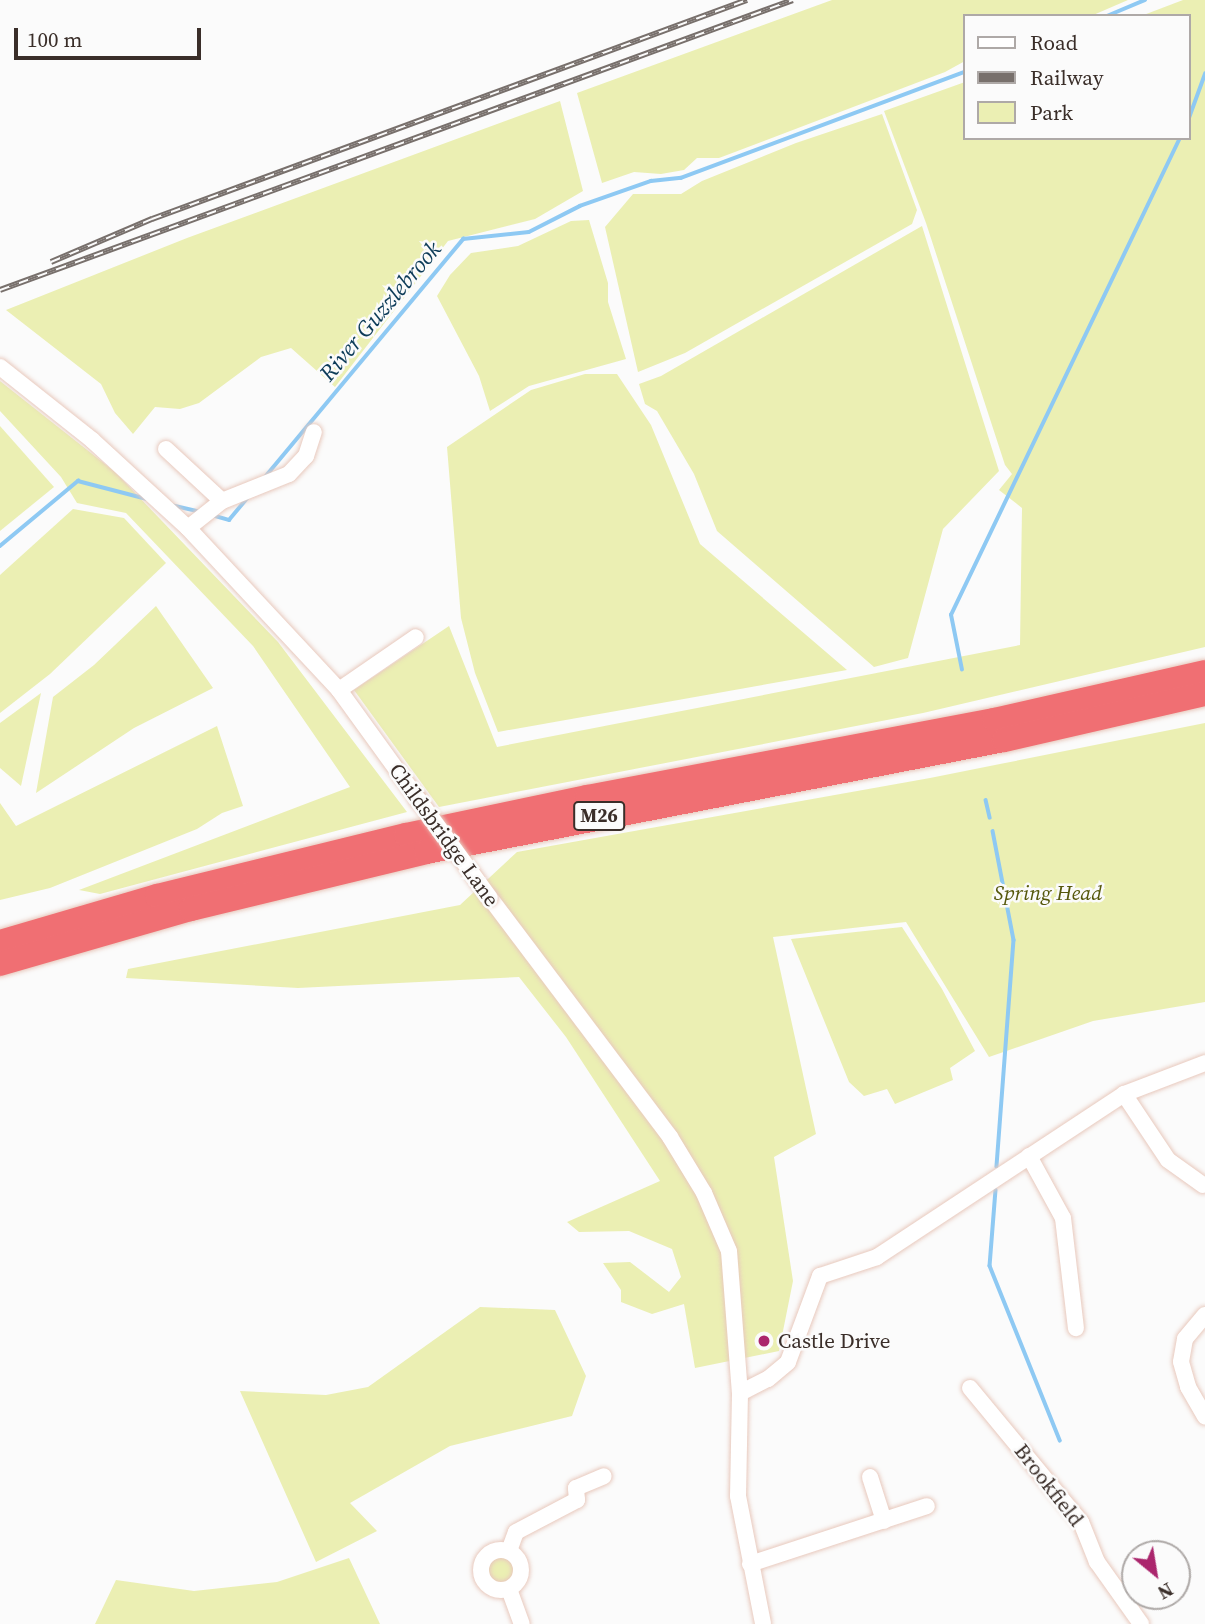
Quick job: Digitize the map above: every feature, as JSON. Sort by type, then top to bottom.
[{"type":"highway","name":"M26","points":[[0,942],[228,878],[444,827],[587,797],[994,720],[1205,672]]},
{"type":"highway","name":"M26","points":[[0,964],[191,909],[426,852],[587,818],[963,748],[1205,694]]},
{"type":"street","name":"Childsbridge Lane","points":[[0,367],[92,440],[188,528],[339,690],[490,898],[648,1105],[704,1193],[729,1251],[740,1393],[738,1496],[763,1624]]},
{"type":"street","points":[[188,528],[222,501],[289,474],[306,456],[314,432]]},
{"type":"street","points":[[166,449],[222,501]]},
{"type":"street","points":[[339,690],[416,636]]},
{"type":"street","points":[[740,1393],[768,1378],[788,1362],[820,1276],[877,1257],[1124,1094],[1205,1063]]},
{"type":"street","points":[[1124,1094],[1168,1160],[1203,1185]]},
{"type":"street","points":[[1029,1156],[1063,1219],[1076,1328]]},
{"type":"street","points":[[1205,1315],[1185,1339],[1181,1362],[1188,1387],[1205,1417]]},
{"type":"street","name":"Brookfield","points":[[970,1388],[1081,1522],[1097,1562],[1141,1624]]},
{"type":"street","points":[[509,1551],[516,1532],[577,1500],[576,1488],[604,1476]]},
{"type":"street","points":[[870,1477],[884,1521]]},
{"type":"street","points":[[750,1564],[927,1506]]},
{"type":"street","points":[[509,1551],[519,1559],[522,1572],[517,1584],[509,1589],[492,1588],[481,1572],[489,1554],[509,1551]]},
{"type":"street","points":[[509,1589],[522,1624]]},
{"type":"green space","points":[[832,0],[1128,0],[1096,14],[964,14],[964,62],[945,72],[719,158],[697,158],[684,170],[661,174],[634,172],[602,183],[577,93]]},
{"type":"green space","points":[[1183,0],[1205,0],[1205,647],[923,713],[439,807],[354,690],[449,626],[497,747],[1020,645],[1022,508],[999,490],[1012,474],[1005,465],[926,223],[884,111],[964,82],[964,140],[1191,140],[1191,14],[1146,14]]},
{"type":"green space","points":[[560,101],[583,191],[535,219],[448,241],[335,387],[291,348],[261,357],[199,403],[180,409],[155,407],[133,434],[115,413],[101,384],[6,310],[187,238]]},
{"type":"green space","points":[[882,114],[917,210],[912,224],[685,353],[638,372],[605,227],[633,194],[681,194],[702,181],[796,143]]},
{"type":"green space","points":[[589,220],[608,283],[608,302],[626,359],[529,386],[490,411],[479,376],[437,296],[450,275],[471,253],[518,246],[571,221]]},
{"type":"green space","points":[[922,226],[999,471],[943,529],[908,658],[874,667],[717,531],[694,474],[657,411],[645,404],[639,384],[661,376]]},
{"type":"green space","points":[[585,374],[617,374],[651,425],[700,544],[847,670],[498,732],[475,673],[461,618],[447,447],[531,390]]},
{"type":"green space","points":[[0,381],[115,472],[278,642],[407,812],[100,894],[79,890],[350,787],[253,646],[126,513],[77,503],[61,477],[0,411]]},
{"type":"green space","points":[[0,426],[54,487],[0,531]]},
{"type":"green space","points":[[73,509],[124,518],[166,563],[50,674],[0,713],[0,575]]},
{"type":"green space","points":[[156,606],[213,688],[134,728],[36,793],[53,697],[94,665]]},
{"type":"green space","points":[[41,693],[21,786],[0,768],[0,723]]},
{"type":"green space","name":"Spring Head","points":[[1205,723],[1205,1002],[1093,1021],[989,1057],[906,922],[773,937],[816,1134],[774,1157],[793,1281],[779,1351],[695,1368],[684,1304],[652,1314],[621,1302],[621,1290],[603,1263],[630,1262],[669,1292],[681,1277],[672,1249],[629,1231],[579,1232],[567,1222],[660,1181],[566,1037],[519,977],[298,988],[126,978],[128,969],[460,905],[517,852],[930,778]]},
{"type":"green space","points":[[217,726],[243,806],[222,813],[197,829],[50,888],[0,900],[0,803],[16,826]]},
{"type":"green space","points":[[902,927],[942,989],[975,1051],[950,1068],[953,1080],[895,1104],[887,1089],[864,1096],[849,1082],[791,939]]},
{"type":"green space","points":[[480,1307],[555,1310],[586,1376],[572,1416],[450,1446],[350,1503],[377,1531],[316,1562],[240,1391],[326,1395],[368,1387]]},
{"type":"green space","points":[[501,1557],[510,1561],[514,1570],[510,1579],[501,1583],[492,1579],[488,1570],[492,1561]]},
{"type":"green space","points":[[349,1558],[380,1624],[95,1624],[116,1580],[194,1591],[277,1582]]},
{"type":"waterway","name":"River Guzzlebrook","points":[[1112,14],[1145,0]]},
{"type":"waterway","name":"River Guzzlebrook","points":[[265,477],[463,239],[529,232],[580,206],[651,181],[681,178],[964,72]]},
{"type":"waterway","points":[[1191,112],[1205,74]]},
{"type":"waterway","points":[[962,670],[951,615],[1179,140]]},
{"type":"waterway","name":"River Guzzlebrook","points":[[0,546],[78,481],[147,499]]},
{"type":"waterway","name":"River Guzzlebrook","points":[[212,515],[229,520],[249,496]]},
{"type":"waterway","name":"River Guzzlebrook","points":[[171,505],[201,512]]},
{"type":"waterway","points":[[986,800],[990,818]]},
{"type":"waterway","points":[[993,831],[1014,940],[997,1166]]},
{"type":"waterway","points":[[996,1190],[990,1266],[1060,1440]]},
{"type":"railway","points":[[51,262],[152,219],[747,0]]},
{"type":"railway","points":[[0,290],[793,0]]},
{"type":"place","name":"Castle Drive","points":[[764,1341]]}]
